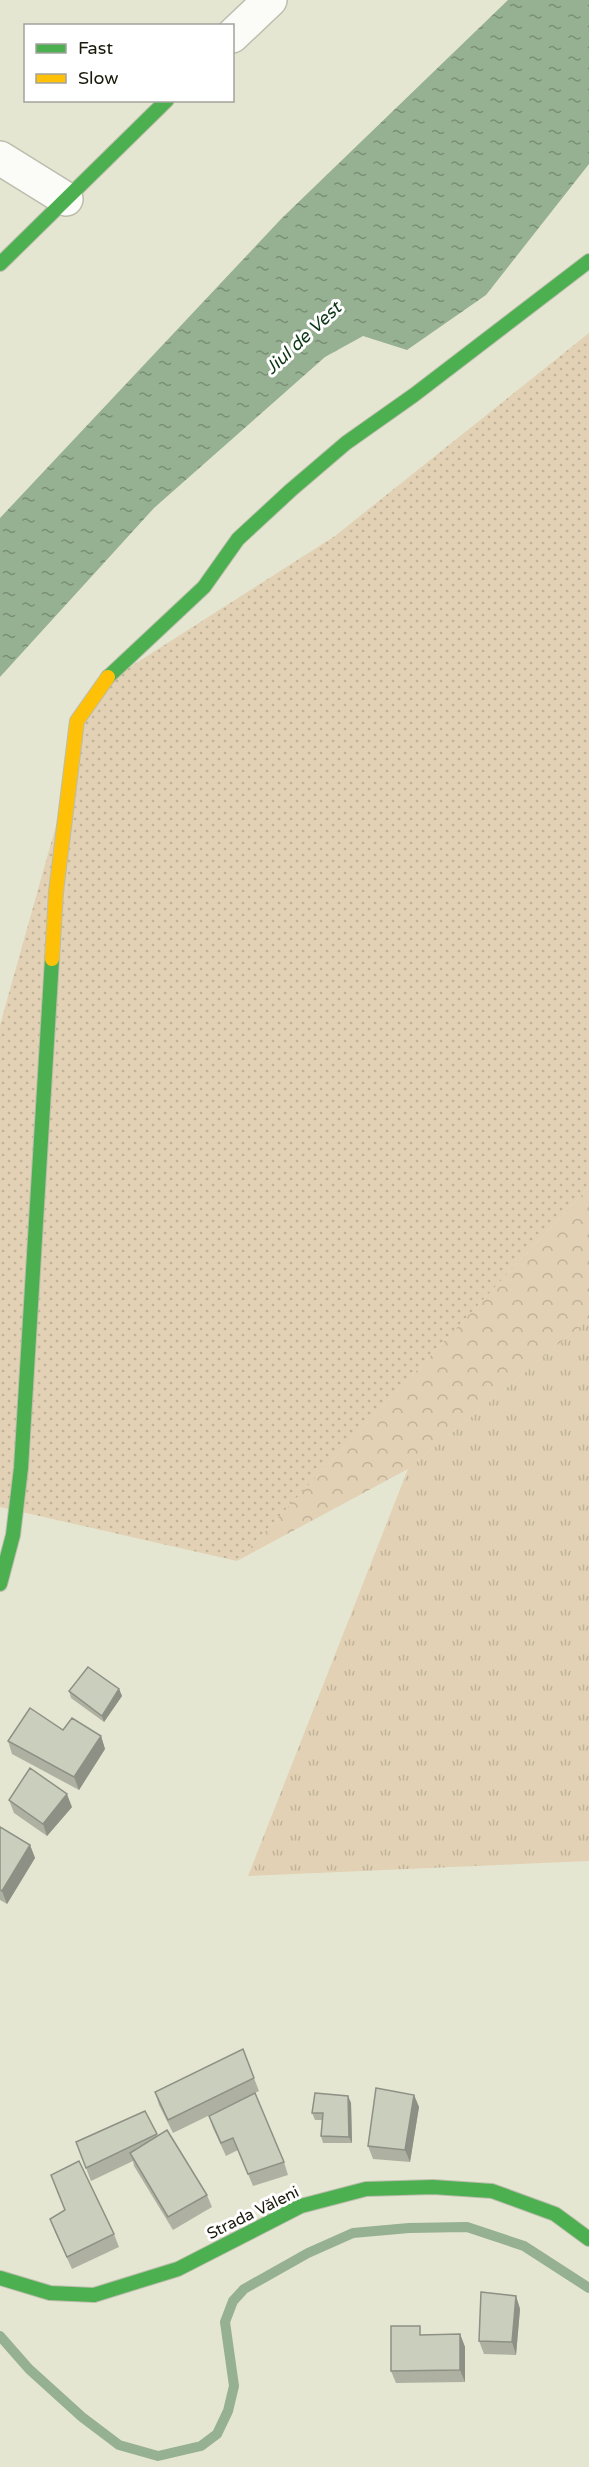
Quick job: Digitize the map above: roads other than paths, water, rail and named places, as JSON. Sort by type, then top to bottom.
[{"type":"street","points":[[234,34],[270,0]]},
{"type":"street","points":[[0,264],[165,102]]},
{"type":"street","points":[[0,158],[66,199]]},
{"type":"street","points":[[0,1584],[13,1535],[21,1468],[56,904],[77,721],[105,679],[151,639],[204,587],[238,539],[291,490],[346,443],[414,395],[589,261]]},
{"type":"street","name":"Strada Văleni","points":[[0,2278],[50,2293],[94,2295],[178,2269],[301,2206],[366,2189],[433,2187],[492,2191],[555,2214],[589,2239]]},
{"type":"water","name":"Jiul de Vest","points":[[508,0],[589,0],[589,164],[486,295],[407,350],[363,336],[325,357],[154,508],[0,677],[0,518],[282,218]]},
{"type":"waterway","points":[[0,2336],[29,2369],[82,2417],[119,2445],[158,2456],[201,2446],[217,2434],[228,2411],[234,2386],[225,2322],[233,2301],[244,2289],[308,2253],[353,2233],[409,2228],[467,2227],[524,2246],[589,2288]]}]
